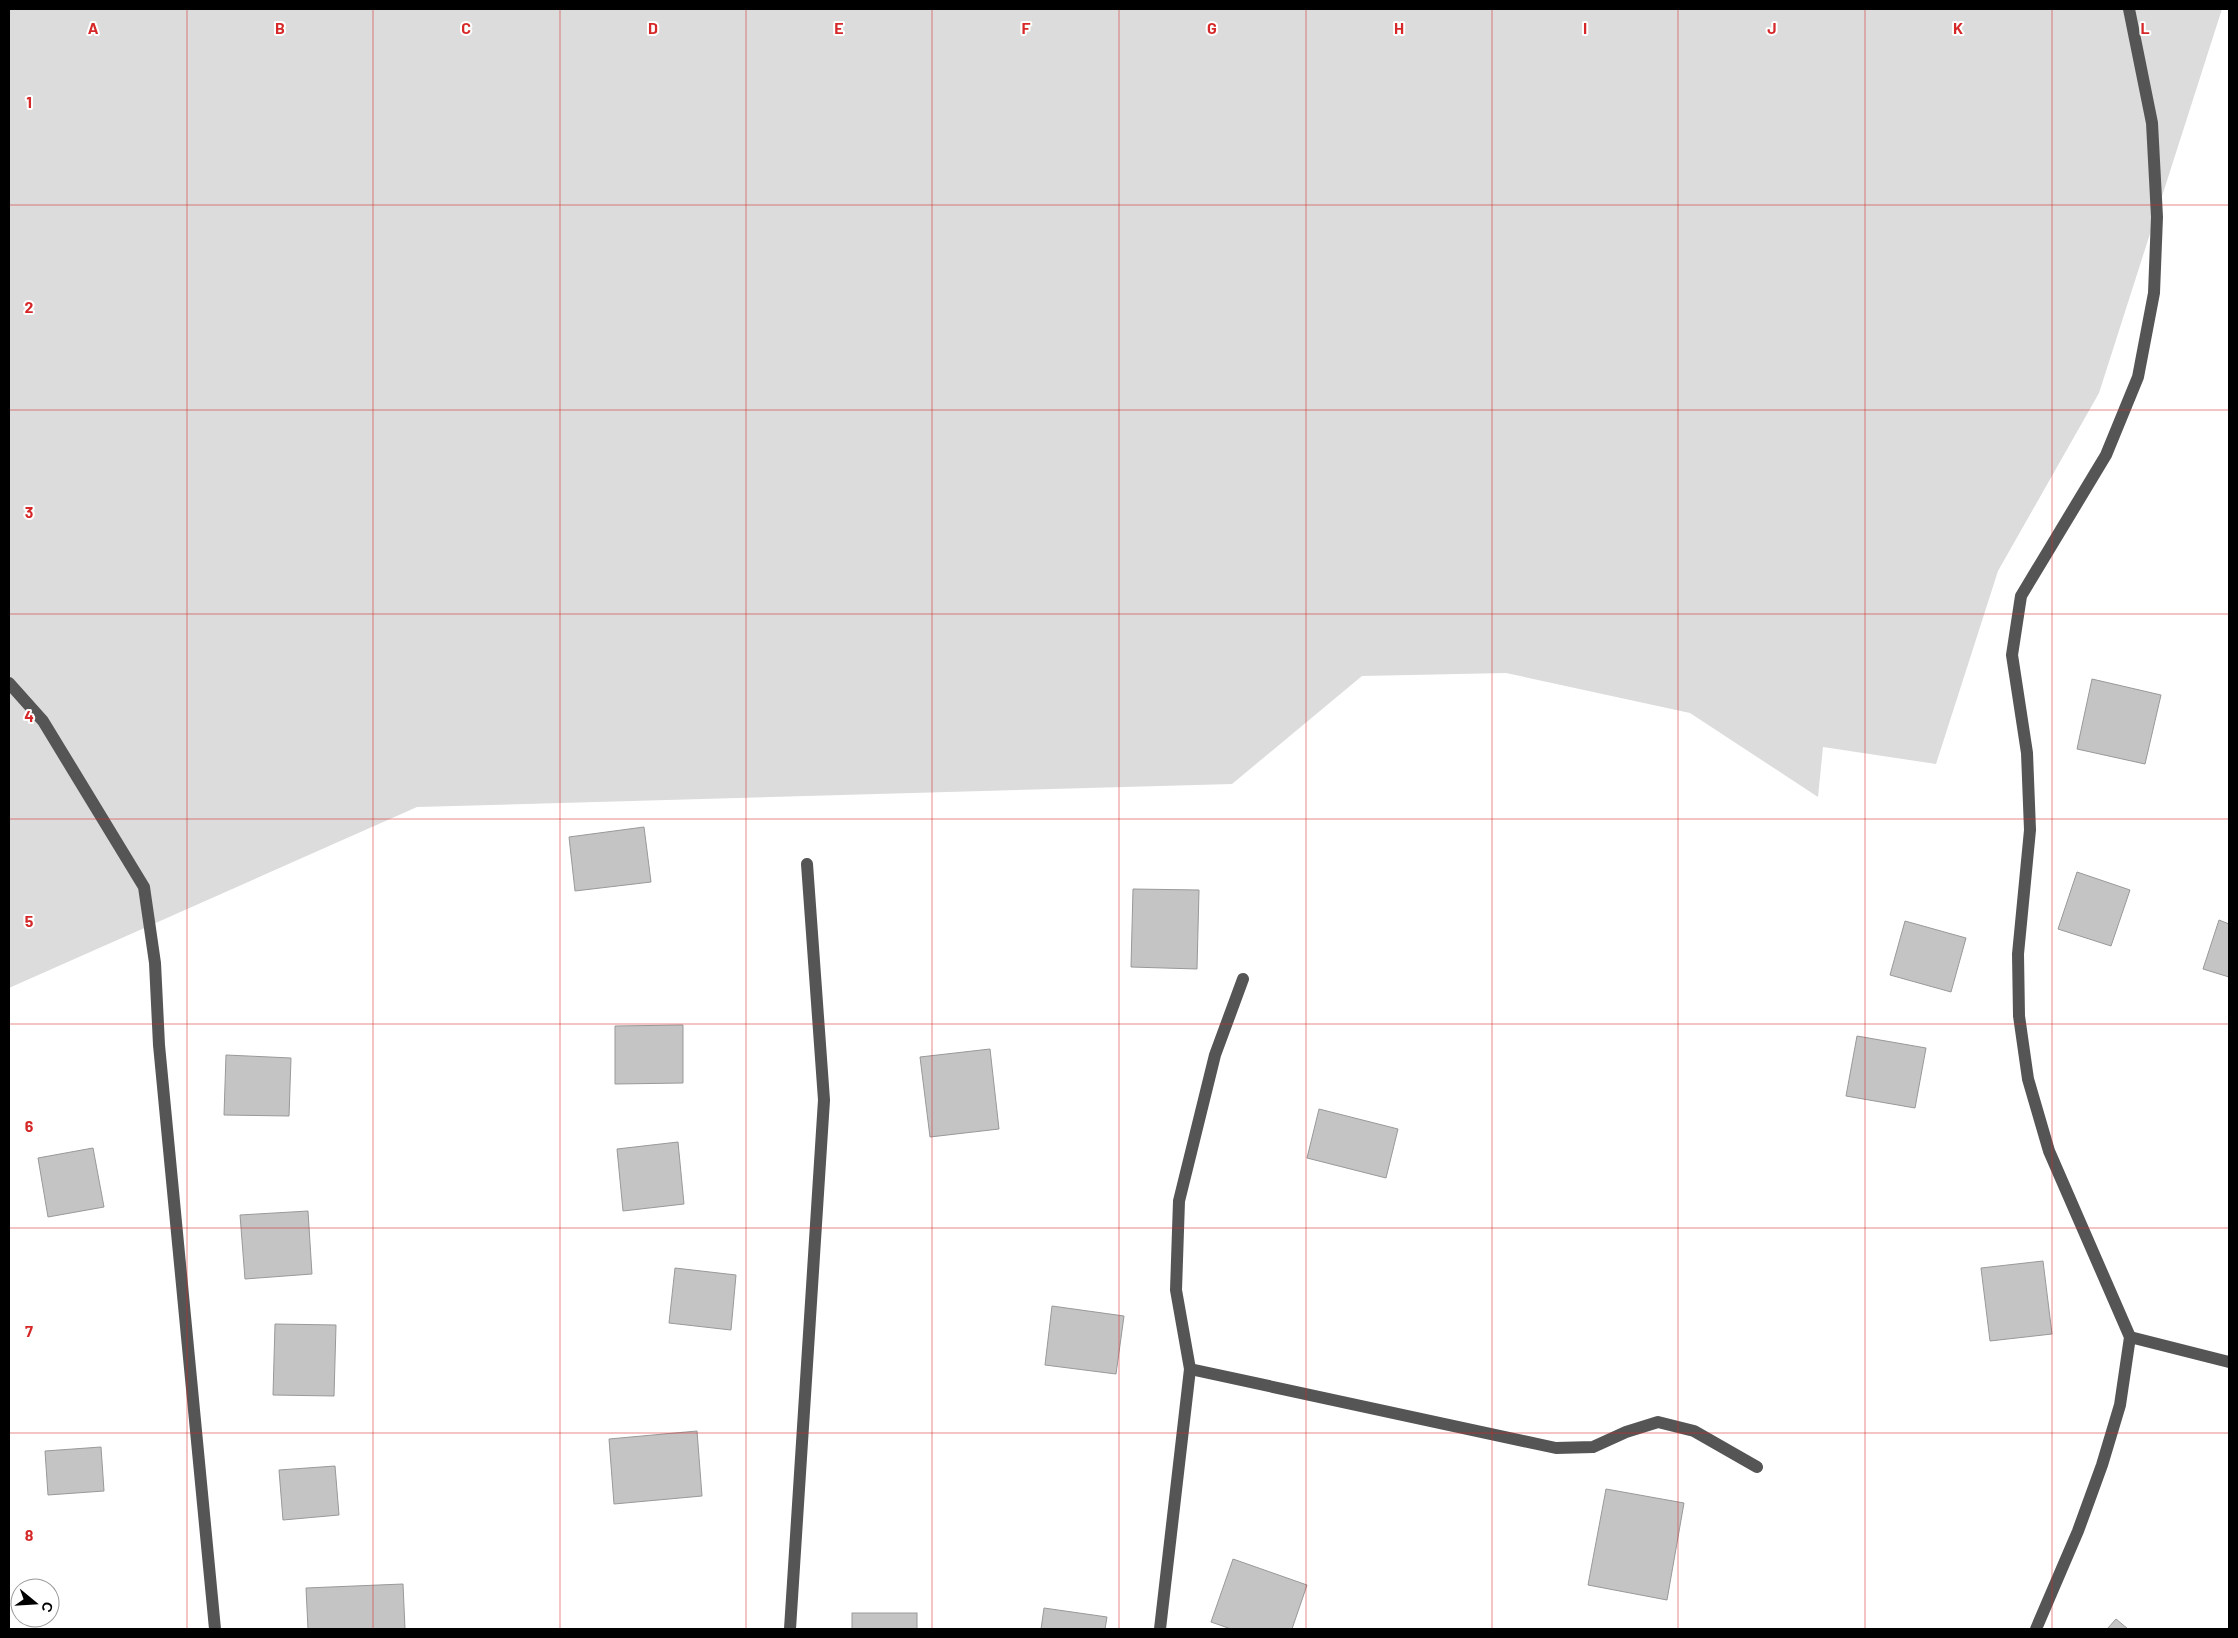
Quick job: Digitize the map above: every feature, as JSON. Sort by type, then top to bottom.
[{"type":"street","points":[[2036,1629],[2078,1531],[2102,1465],[2120,1405],[2130,1337],[2049,1151],[2028,1079],[2019,1016],[2018,954],[2030,830],[2027,753],[2012,655],[2021,596],[2106,455],[2138,377],[2154,293],[2157,217],[2152,123],[2129,9]]},
{"type":"street","points":[[9,683],[43,721],[144,887],[156,963],[160,1055],[215,1629]]},
{"type":"street","points":[[790,1629],[824,1100],[808,864]]},
{"type":"street","points":[[1160,1629],[1190,1369],[1176,1290],[1180,1201],[1215,1055],[1243,979]]},
{"type":"street","points":[[2130,1337],[2229,1362]]},
{"type":"street","points":[[1190,1369],[1556,1448],[1593,1447],[1626,1432],[1658,1422],[1694,1431],[1757,1467]]},
{"type":"shaded area","points":[[9,9],[2222,9],[2099,393],[1998,571],[1936,764],[1823,747],[1818,797],[1690,713],[1506,673],[1362,676],[1232,784],[417,807],[9,988]]},
{"type":"building","points":[[2092,679],[2161,695],[2145,764],[2077,749]]},
{"type":"building","points":[[644,827],[651,882],[575,891],[569,837]]},
{"type":"building","points":[[2077,872],[2130,890],[2111,946],[2058,929]]},
{"type":"building","points":[[1133,889],[1199,890],[1197,969],[1131,967]]},
{"type":"building","points":[[2219,920],[2229,924],[2229,977],[2203,969]]},
{"type":"building","points":[[1905,921],[1966,938],[1951,992],[1890,975]]},
{"type":"building","points":[[683,1025],[683,1083],[615,1084],[615,1026]]},
{"type":"building","points":[[1857,1036],[1926,1048],[1915,1108],[1846,1096]]},
{"type":"building","points":[[990,1049],[999,1129],[930,1137],[920,1057]]},
{"type":"building","points":[[226,1055],[291,1058],[289,1116],[224,1115]]},
{"type":"building","points":[[1319,1109],[1398,1129],[1386,1178],[1307,1158]]},
{"type":"building","points":[[678,1142],[684,1204],[623,1211],[617,1149]]},
{"type":"building","points":[[93,1148],[104,1207],[48,1217],[38,1158]]},
{"type":"building","points":[[308,1211],[312,1274],[245,1279],[240,1215]]},
{"type":"building","points":[[2043,1261],[2052,1334],[1990,1341],[1981,1268]]},
{"type":"building","points":[[675,1268],[736,1275],[731,1330],[669,1323]]},
{"type":"building","points":[[1052,1306],[1124,1316],[1116,1374],[1045,1365]]},
{"type":"building","points":[[275,1324],[336,1325],[334,1396],[273,1395]]},
{"type":"building","points":[[697,1431],[702,1496],[614,1504],[609,1439]]},
{"type":"building","points":[[101,1447],[104,1491],[48,1495],[45,1451]]},
{"type":"building","points":[[335,1466],[339,1515],[283,1520],[279,1470]]},
{"type":"building","points":[[1606,1489],[1684,1503],[1667,1600],[1588,1585]]},
{"type":"building","points":[[1233,1559],[1307,1585],[1292,1629],[1231,1629],[1211,1622]]},
{"type":"building","points":[[403,1584],[405,1629],[308,1629],[306,1588]]},
{"type":"building","points":[[1044,1608],[1107,1617],[1105,1629],[1041,1629]]},
{"type":"building","points":[[852,1613],[917,1613],[917,1629],[852,1629]]},
{"type":"building","points":[[2116,1619],[2128,1629],[2107,1629]]}]
